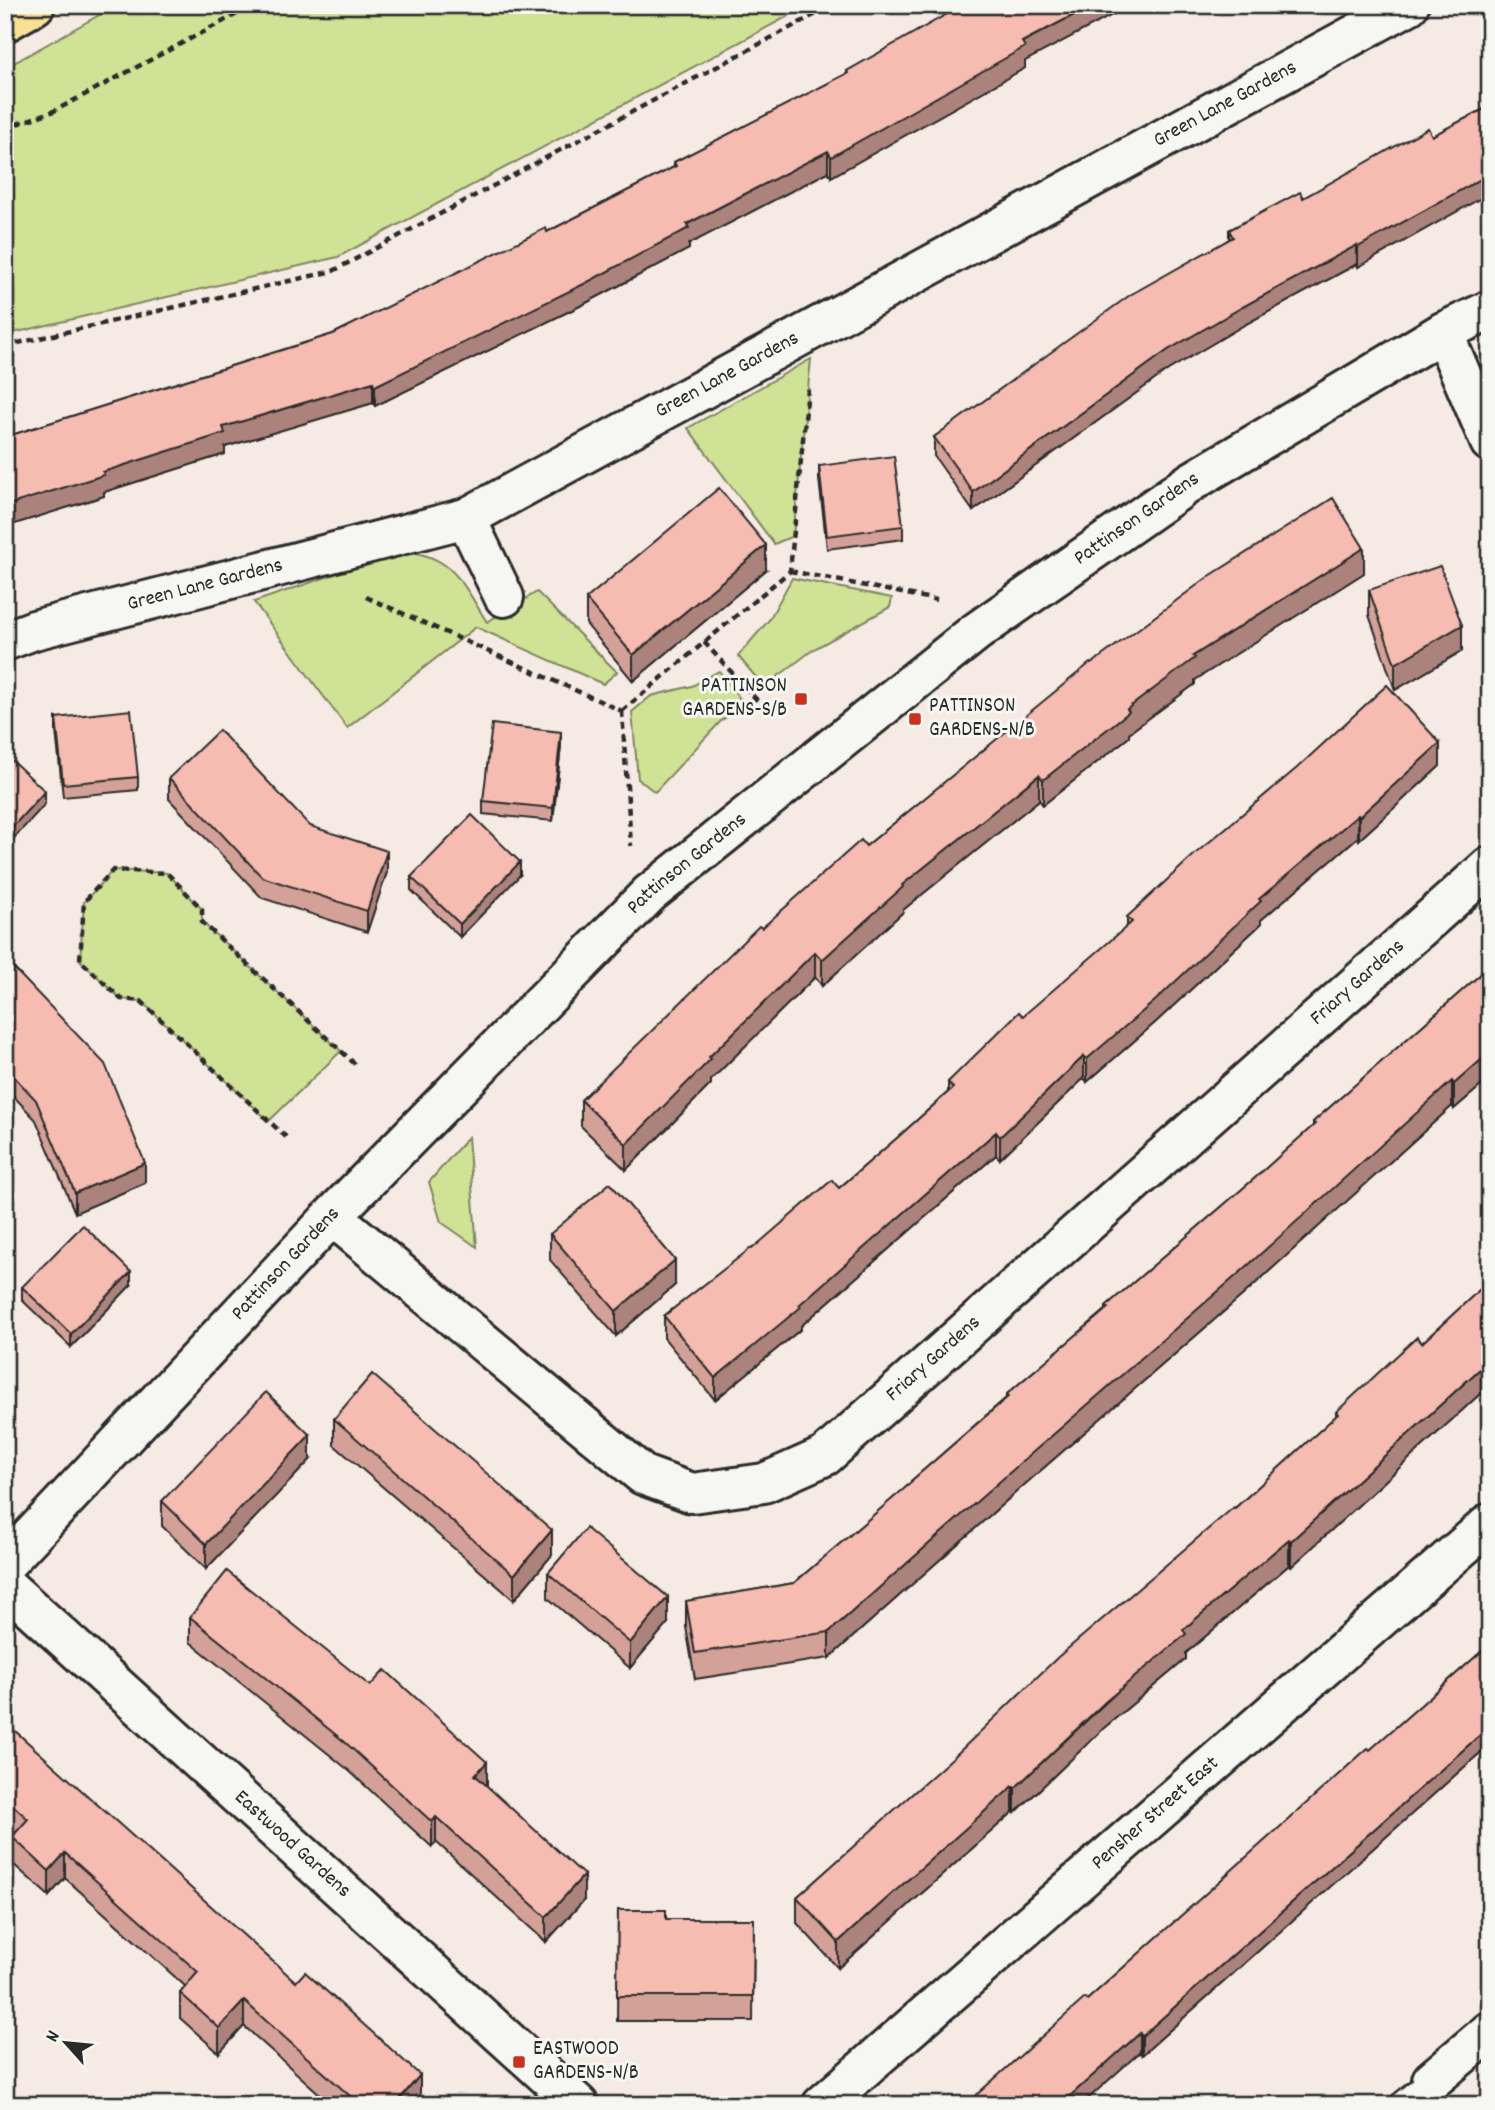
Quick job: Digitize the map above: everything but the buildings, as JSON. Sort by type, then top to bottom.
[{"type":"highway","points":[[5,22],[35,5]]},
{"type":"street","name":"Green Lane Gardens","points":[[5,641],[47,627],[466,518],[1409,5]]},
{"type":"street","name":"Pattinson Gardens","points":[[5,1564],[332,1216],[649,894],[976,632],[1191,482],[1443,332],[1490,310]]},
{"type":"street","points":[[1443,332],[1490,442]]},
{"type":"street","points":[[466,518],[504,597]]},
{"type":"street","name":"Friary Gardens","points":[[332,1216],[643,1475],[692,1493],[764,1483],[825,1456],[1490,866]]},
{"type":"street","name":"Pensher Street East","points":[[822,2105],[1490,1523]]},
{"type":"street","name":"Eastwood Gardens","points":[[5,1585],[579,2105]]},
{"type":"street","points":[[1432,2080],[1490,2031]]},
{"type":"lane","points":[[1401,2105],[1432,2080]]},
{"type":"path","points":[[5,128],[54,111],[254,5]]},
{"type":"path","points":[[5,346],[333,271],[833,5]]},
{"type":"path","points":[[622,710],[790,570],[814,330]]},
{"type":"path","points":[[790,570],[946,601]]},
{"type":"path","points":[[363,596],[622,710]]},
{"type":"path","points":[[704,642],[766,710]]},
{"type":"path","points":[[622,710],[632,859]]},
{"type":"path","points":[[286,1137],[141,1001],[121,999],[80,960],[84,902],[113,870],[167,873],[202,909],[202,922],[355,1064]]},
{"type":"green space","points":[[117,5],[809,5],[338,257],[5,335],[5,68]]},
{"type":"green space","points":[[811,359],[793,536],[774,544],[688,428]]},
{"type":"green space","points":[[402,551],[433,558],[445,565],[463,583],[487,622],[537,592],[617,672],[603,684],[476,627],[347,728],[254,602]]},
{"type":"green space","points":[[792,578],[892,598],[890,607],[814,649],[764,687],[738,656],[769,620]]},
{"type":"green space","points":[[719,671],[744,704],[721,721],[655,792],[638,779],[632,712],[651,696],[692,686]]},
{"type":"green space","points":[[113,870],[167,873],[202,909],[202,922],[341,1051],[269,1121],[141,1001],[121,999],[80,960],[84,902]]},
{"type":"green space","points":[[468,1137],[477,1247],[441,1222],[429,1182]]},
{"type":"place","name":"PATTINSON GARDENS-S/B","points":[[801,699]]},
{"type":"place","name":"PATTINSON GARDENS-N/B","points":[[915,719]]},
{"type":"place","name":"EASTWOOD GARDENS-N/B","points":[[519,2062]]}]
